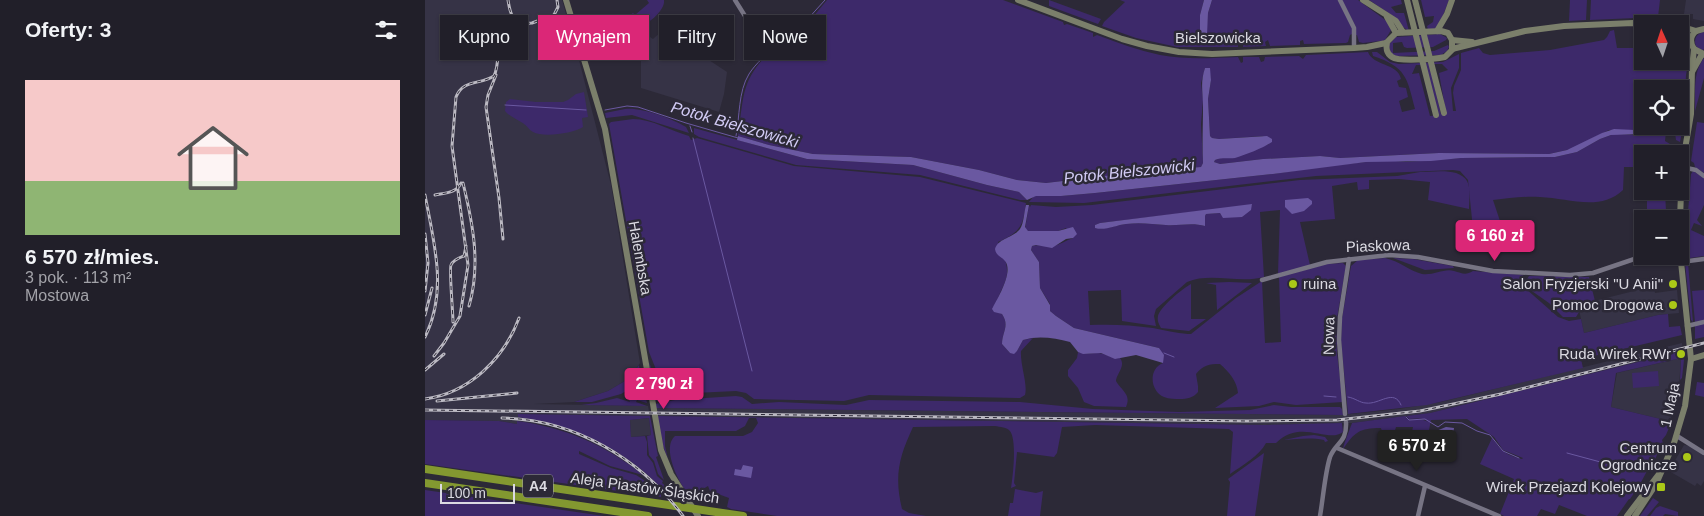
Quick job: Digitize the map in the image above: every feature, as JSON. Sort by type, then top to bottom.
[{"type":"highway","name":"Aleja Piastów Śląskich","points":[[425,469],[651,504],[743,516]]},
{"type":"highway","name":"Aleja Piastów Śląskich","points":[[425,483],[648,516]]},
{"type":"main road","name":"Halembska","points":[[566,0],[599,110],[611,160],[661,450],[671,474],[698,516]]},
{"type":"main road","name":"Bielszowicka","points":[[1018,0],[1122,39],[1179,52],[1212,54],[1367,47]]},
{"type":"main road","points":[[1363,0],[1395,21],[1403,32]]},
{"type":"main road","points":[[1407,0],[1435,116]]},
{"type":"main road","points":[[1415,0],[1444,114]]},
{"type":"main road","points":[[1437,31],[1447,14],[1452,0]]},
{"type":"main road","points":[[1445,32],[1447,14]]},
{"type":"main road","points":[[1387,16],[1396,33]]},
{"type":"main road","points":[[1452,49],[1530,30],[1565,26],[1634,23]]},
{"type":"main road","points":[[1689,29],[1696,31],[1704,29]]},
{"type":"main road","points":[[1367,47],[1386,43],[1396,33],[1437,31],[1445,32],[1452,40],[1452,49],[1447,56],[1440,58],[1398,59],[1392,57],[1387,51],[1386,43]]},
{"type":"main road","points":[[1691,41],[1692,35],[1696,31]]},
{"type":"main road","points":[[1686,145],[1691,114],[1694,50],[1689,38]]},
{"type":"main road","points":[[1452,40],[1475,42]]},
{"type":"main road","points":[[1367,47],[1387,51]]},
{"type":"main road","points":[[1692,72],[1704,54],[1694,50]]},
{"type":"main road","name":"1 Maja","points":[[1635,516],[1655,486],[1677,436],[1685,406],[1691,359],[1681,265]]},
{"type":"main road","points":[[1691,359],[1704,355]]},
{"type":"main road","name":"1 Maja","points":[[1627,516],[1661,471]]},
{"type":"street","points":[[735,0],[744,15]]},
{"type":"street","points":[[1340,0],[1354,28],[1354,48]]},
{"type":"street","points":[[1689,168],[1696,170],[1704,176]]},
{"type":"street","name":"Piaskowa","points":[[1262,280],[1327,262],[1403,255],[1493,271],[1575,275],[1593,273],[1634,259]]},
{"type":"street","name":"Nowa","points":[[1345,414],[1339,340],[1341,310],[1349,259]]},
{"type":"street","points":[[1689,261],[1704,259]]},
{"type":"street","points":[[1687,326],[1704,322]]},
{"type":"street","points":[[1320,516],[1331,456],[1344,438],[1346,422]]},
{"type":"street","points":[[1677,436],[1704,453]]},
{"type":"street","points":[[1337,448],[1489,514],[1499,516]]},
{"type":"street","points":[[1418,516],[1425,486]]},
{"type":"shaded area","points":[[425,0],[562,0],[566,15],[538,15],[538,60],[579,60],[611,185],[640,363],[630,378],[608,391],[574,402],[534,404],[648,406],[650,416],[518,414],[518,417],[552,423],[606,445],[638,466],[671,499],[667,498],[622,459],[570,432],[551,426],[518,421],[517,424],[499,421],[425,420]]},
{"type":"shaded area","points":[[647,0],[664,0],[661,9],[649,21],[649,15],[635,15],[649,3]]},
{"type":"shaded area","points":[[827,0],[1003,0],[1063,22],[1064,25],[1067,24],[1093,33],[1093,37],[1097,35],[1136,49],[1170,57],[1238,57],[1241,63],[1243,62],[1243,57],[1259,57],[1261,62],[1264,61],[1265,57],[1299,56],[1303,59],[1306,55],[1368,52],[1375,60],[1391,67],[1399,74],[1401,79],[1397,81],[1399,87],[1406,88],[1408,97],[1399,101],[1402,112],[1415,109],[1407,81],[1399,69],[1373,56],[1372,52],[1377,52],[1390,62],[1399,64],[1443,62],[1459,54],[1459,68],[1451,88],[1453,111],[1456,111],[1453,93],[1461,70],[1461,53],[1479,48],[1483,53],[1490,55],[1550,50],[1604,40],[1610,31],[1614,30],[1617,48],[1634,48],[1634,70],[1687,70],[1686,80],[1634,80],[1634,130],[1609,130],[1571,149],[1549,154],[1439,153],[1340,158],[1320,156],[1263,159],[1220,164],[1214,162],[1215,160],[1224,157],[1233,158],[1269,144],[1263,136],[1219,139],[1210,136],[1208,99],[1211,80],[1209,68],[1205,68],[1201,83],[1203,100],[1201,124],[1203,163],[1201,167],[1046,183],[1017,180],[979,170],[911,157],[813,154],[769,145],[738,136],[743,98],[749,79],[763,60],[826,60],[826,15],[815,15]],"holes":[[[1429,64],[1442,64],[1448,70],[1439,73],[1446,113],[1441,114]],[[1416,65],[1426,65],[1438,115],[1430,116],[1419,73],[1412,74]]]},
{"type":"shaded area","points":[[1049,0],[1101,19],[1098,24],[1049,6]]},
{"type":"shaded area","points":[[1120,0],[1204,0],[1200,15],[1200,35],[1206,35],[1208,13],[1212,0],[1338,0],[1352,27],[1352,34],[1346,43],[1304,44],[1303,40],[1300,41],[1300,45],[1270,46],[1268,40],[1265,42],[1266,46],[1243,47],[1243,43],[1240,42],[1238,47],[1177,47],[1136,38],[1102,26],[1125,2]]},
{"type":"shaded area","points":[[1204,0],[1212,0],[1208,13],[1207,35],[1200,35],[1200,15]]},
{"type":"shaded area","points":[[1342,0],[1358,0],[1388,22],[1391,30],[1385,40],[1380,42],[1359,42],[1356,35],[1356,27]]},
{"type":"shaded area","points":[[1369,0],[1401,0],[1402,4],[1391,7],[1396,13],[1404,13],[1409,31],[1393,16]]},
{"type":"shaded area","points":[[1421,0],[1449,0],[1437,28],[1428,30],[1427,26],[1433,22],[1434,16],[1425,17]]},
{"type":"shaded area","points":[[1570,0],[1587,0],[1586,20],[1569,21]]},
{"type":"shaded area","points":[[1591,0],[1660,0],[1658,15],[1634,15],[1634,18],[1590,20]]},
{"type":"shaded area","points":[[1686,0],[1704,0],[1704,21],[1693,19],[1693,14],[1684,14]]},
{"type":"shaded area","points":[[1704,32],[1704,49],[1702,51],[1696,46],[1695,39]]},
{"type":"shaded area","points":[[659,34],[659,60],[709,60],[727,72],[719,112],[641,88],[641,60],[649,60],[649,36],[653,39]]},
{"type":"shaded area","points":[[1440,34],[1447,38],[1446,40],[1433,47],[1407,48],[1404,47],[1402,42],[1393,43],[1393,53],[1434,51],[1448,45],[1447,51],[1441,55],[1396,56],[1393,54],[1390,50],[1389,44],[1396,37]]},
{"type":"shaded area","points":[[1704,58],[1704,78],[1695,111],[1696,77]]},
{"type":"shaded area","points":[[1205,68],[1210,68],[1211,80],[1208,99],[1210,136],[1212,138],[1267,136],[1272,139],[1272,142],[1268,145],[1244,155],[1215,160],[1214,162],[1220,164],[1263,159],[1320,156],[1340,158],[1439,153],[1549,154],[1567,150],[1614,129],[1634,130],[1634,134],[1611,135],[1577,152],[1555,157],[1366,162],[1095,193],[1036,196],[1027,200],[1019,192],[913,165],[807,159],[737,140],[738,136],[769,145],[813,154],[911,157],[979,170],[1017,180],[1046,183],[1201,167],[1203,163],[1203,73]]},
{"type":"shaded area","points":[[584,92],[588,117],[582,118],[583,127],[566,133],[538,134],[505,111],[506,102],[510,99],[536,102],[563,102],[576,94]]},
{"type":"shaded area","points":[[625,109],[647,111],[672,120],[686,127],[689,133],[632,115],[606,118],[605,113]]},
{"type":"shaded area","points":[[633,119],[654,123],[689,136],[691,140],[697,138],[794,166],[920,177],[1026,203],[1022,223],[1019,228],[1016,232],[998,242],[1006,262],[1007,274],[996,307],[997,312],[1002,314],[1005,322],[1002,344],[1010,353],[1017,351],[1023,340],[1033,338],[1021,351],[1025,395],[1020,398],[869,395],[844,401],[754,399],[746,393],[736,391],[674,394],[661,382],[649,352],[609,124],[611,122]]},
{"type":"shaded area","points":[[1697,122],[1704,123],[1704,173],[1695,167],[1691,161]]},
{"type":"shaded area","points":[[694,128],[807,159],[913,165],[1019,192],[1027,200],[1020,200],[920,175],[796,165],[699,137],[694,134]]},
{"type":"shaded area","points":[[1614,134],[1666,135],[1665,141],[1670,144],[1634,145],[1634,167],[1624,167],[1623,190],[1614,197],[1604,201],[1583,202],[1534,197],[1493,200],[1503,230],[1473,229],[1468,180],[1460,171],[1453,170],[1316,176],[1084,203],[1029,202],[1035,196],[1095,193],[1385,160],[1406,162],[1461,158],[1555,157],[1577,152],[1600,139]]},
{"type":"shaded area","points":[[1675,135],[1681,135],[1680,142],[1676,140]]},
{"type":"shaded area","points":[[1438,171],[1458,174],[1468,184],[1469,209],[1428,200],[1430,182],[1399,179],[1369,180],[1369,189],[1358,190],[1357,182],[1332,186],[1335,219],[1300,222],[1310,265],[1278,274],[1280,210],[1260,212],[1264,277],[1254,279],[1206,278],[1187,282],[1156,309],[1154,316],[1156,326],[1122,321],[1121,290],[1088,291],[1090,325],[1137,326],[1191,334],[1236,298],[1262,281],[1265,343],[1281,342],[1279,277],[1327,264],[1343,263],[1346,266],[1336,324],[1337,353],[1343,402],[1296,405],[1274,402],[1259,406],[1215,408],[1238,393],[1232,377],[1220,364],[1207,366],[1196,374],[1198,392],[1194,396],[1183,399],[1164,397],[1156,390],[1153,380],[1155,370],[1163,363],[1159,348],[1074,328],[1050,311],[1050,304],[1040,288],[1039,262],[1031,250],[1032,246],[1053,246],[1073,238],[1066,228],[1058,231],[1028,231],[1025,229],[1029,205],[1030,207],[1031,205],[1056,207],[1092,205],[1300,180],[1397,176]],"holes":[[[1252,205],[1242,217],[1223,217],[1220,213],[1206,214],[1205,226],[1195,224],[1136,223],[1095,228],[1095,225],[1100,223]]]},
{"type":"shaded area","points":[[1693,171],[1704,178],[1704,205],[1697,220],[1702,226],[1694,223],[1691,230],[1704,236],[1704,256],[1690,258],[1688,210],[1691,174]]},
{"type":"shaded area","points":[[1308,198],[1312,201],[1312,204],[1304,211],[1292,214],[1285,207],[1285,200]]},
{"type":"shaded area","points":[[1647,200],[1665,200],[1666,210],[1647,210]]},
{"type":"shaded area","points":[[1252,204],[1251,210],[1242,217],[1223,218],[1220,213],[1206,214],[1205,226],[1195,224],[1136,223],[1103,229],[1095,228],[1095,225],[1100,223]]},
{"type":"shaded area","points":[[1026,205],[1029,205],[1025,227],[1028,231],[1058,231],[1073,227],[1077,234],[1073,238],[1066,239],[1052,248],[1032,246],[1031,250],[1039,262],[1040,288],[1050,305],[1050,311],[1074,328],[1159,348],[1164,355],[1163,363],[1136,355],[1115,359],[1101,353],[1083,354],[1078,352],[1070,342],[1052,338],[1041,337],[1023,340],[1014,354],[1010,353],[1002,344],[1006,326],[1004,318],[1002,314],[994,312],[992,309],[1004,285],[1007,266],[995,249],[1002,240],[1020,229]]},
{"type":"shaded area","points":[[1385,258],[1422,274],[1450,270],[1463,274],[1473,271],[1523,275],[1525,288],[1558,317],[1569,321],[1581,319],[1584,333],[1668,314],[1669,327],[1680,326],[1682,335],[1581,359],[1583,368],[1427,405],[1348,414],[1341,341],[1342,318],[1351,266],[1358,260]]},
{"type":"shaded area","points":[[1393,258],[1413,259],[1453,266],[1454,268],[1425,270]]},
{"type":"shaded area","points":[[1685,265],[1688,265],[1693,322],[1691,320]]},
{"type":"shaded area","points":[[1529,276],[1589,277],[1595,301],[1578,305],[1579,312],[1576,317],[1563,317],[1549,303],[1529,289],[1526,281]]},
{"type":"shaded area","points":[[1206,283],[1252,283],[1217,310],[1216,285]]},
{"type":"shaded area","points":[[1191,284],[1191,319],[1206,319],[1189,331],[1161,328],[1158,322],[1160,312],[1172,298]]},
{"type":"shaded area","points":[[1654,286],[1655,293],[1677,290],[1679,313],[1658,315],[1584,333],[1578,305]]},
{"type":"shaded area","points":[[1704,290],[1704,321],[1695,322],[1692,291]]},
{"type":"shaded area","points":[[1704,323],[1704,337],[1695,339],[1695,326]]},
{"type":"shaded area","points":[[1682,343],[1683,351],[1430,413],[1352,423],[1265,425],[657,416],[656,408],[1342,415],[1441,402]]},
{"type":"shaded area","points":[[1683,351],[1684,360],[1682,378],[1680,380],[1681,358],[1616,373],[1611,407],[1671,423],[1655,459],[1639,486],[1617,516],[1587,516],[1559,505],[1555,514],[1541,509],[1537,516],[1504,516],[1500,514],[1514,479],[1480,464],[1492,438],[1501,449],[1508,454],[1523,458],[1503,450],[1494,437],[1467,419],[1431,420],[1428,435],[1411,436],[1413,427],[1396,427],[1389,450],[1379,447],[1383,435],[1381,428],[1362,430],[1354,435],[1343,449],[1352,423],[1405,416],[1410,420],[1428,422],[1422,419],[1409,419],[1406,416],[1430,413]]},
{"type":"shaded area","points":[[1078,352],[1086,354],[1099,353],[1120,358],[1122,367],[1116,381],[1127,396],[1126,407],[1094,406],[1084,402],[1078,388],[1068,376],[1068,370],[1077,358]]},
{"type":"shaded area","points":[[1681,358],[1679,386],[1673,414],[1669,421],[1611,407],[1617,373]]},
{"type":"shaded area","points":[[649,362],[658,386],[671,398],[654,401]]},
{"type":"shaded area","points":[[639,365],[640,373],[626,391],[621,394],[592,402],[574,402],[608,391],[630,378]]},
{"type":"shaded area","points":[[1658,371],[1659,386],[1633,388],[1632,373]]},
{"type":"shaded area","points":[[640,375],[647,403],[637,400],[636,402],[647,406],[581,405],[617,398],[630,402],[627,394]]},
{"type":"shaded area","points":[[1697,382],[1704,383],[1704,397],[1695,395]]},
{"type":"shaded area","points":[[742,397],[752,404],[779,402],[846,405],[869,400],[1020,402],[1093,409],[1179,412],[1250,410],[1274,405],[1340,407],[1343,415],[656,408],[655,404],[675,400]]},
{"type":"shaded area","points":[[518,414],[650,416],[658,456],[656,457],[664,480],[658,474],[654,461],[649,455],[647,436],[651,435],[649,418],[630,420],[631,437],[645,436],[647,455],[653,463],[657,476],[668,488],[665,492],[633,463],[598,441],[559,426],[518,417]]},
{"type":"shaded area","points":[[657,416],[1265,425],[1342,423],[1343,432],[1337,435],[1330,435],[1295,432],[1285,436],[1276,443],[1266,443],[1255,456],[1230,474],[1233,432],[1229,429],[1095,425],[1062,427],[1057,453],[1054,457],[1017,452],[1014,483],[1016,486],[1011,488],[1014,450],[1012,436],[1007,429],[995,426],[913,427],[901,457],[898,486],[902,509],[909,513],[926,516],[777,516],[731,509],[727,507],[729,498],[710,491],[708,486],[691,496],[689,495],[676,475],[671,457],[671,442],[675,436],[743,436],[752,432],[758,423],[756,418],[749,418],[745,426],[736,431],[665,431],[665,446],[668,459],[663,446]]},
{"type":"shaded area","points":[[649,418],[651,435],[631,437],[630,420]]},
{"type":"shaded area","points":[[425,420],[499,421],[517,424],[517,421],[568,433],[599,446],[643,475],[610,466],[579,451],[579,454],[611,468],[636,475],[647,482],[661,497],[425,464]]},
{"type":"shaded area","points":[[1446,427],[1454,428],[1453,435],[1436,439],[1436,431]]},
{"type":"shaded area","points":[[1303,436],[1325,437],[1328,441],[1309,438],[1284,440]]},
{"type":"shaded area","points":[[1684,445],[1690,446],[1704,456],[1704,481],[1701,486],[1697,483],[1695,486],[1669,471]]},
{"type":"shaded area","points":[[1264,453],[1255,516],[1227,516],[1230,482],[1228,479]]},
{"type":"shaded area","points":[[743,465],[753,467],[751,478],[734,475],[735,469],[741,470]]},
{"type":"shaded area","points":[[1015,489],[1036,493],[1043,491],[1040,516],[1008,516],[1010,503],[1013,503]]},
{"type":"shaded area","points":[[425,490],[604,516],[425,516]]},
{"type":"shaded area","points":[[1653,498],[1659,502],[1647,516],[1640,516]]},
{"type":"shaded area","points":[[1660,506],[1678,512],[1678,516],[1665,514],[1663,516],[1650,516]]},
{"type":"waterway","points":[[811,15],[825,0]]},
{"type":"waterway","points":[[736,136],[741,96],[745,81],[761,60]]},
{"type":"waterway","name":"Potok Bielszowicki","points":[[505,105],[586,110]]},
{"type":"waterway","name":"Potok Bielszowicki","points":[[605,110],[627,106],[638,107],[738,138]]},
{"type":"waterway","points":[[690,126],[692,132]]},
{"type":"waterway","points":[[693,138],[752,371]]},
{"type":"waterway","points":[[1164,353],[1174,357]]},
{"type":"waterway","points":[[1324,396],[1336,397]]},
{"type":"waterway","points":[[1348,397],[1366,403],[1390,397],[1398,400],[1401,405]]},
{"type":"waterway","points":[[1406,417],[1409,420],[1425,419],[1438,427],[1445,422],[1462,423],[1490,435],[1503,451],[1519,458]]},
{"type":"waterway","points":[[1567,453],[1619,467],[1627,471]]},
{"type":"railway","points":[[508,0],[512,15]]},
{"type":"railway","points":[[528,23],[554,15],[558,7],[557,0]]},
{"type":"railway","points":[[434,356],[460,316],[468,265],[452,146],[456,97],[463,87],[494,76],[497,60]]},
{"type":"railway","points":[[496,75],[488,95],[486,107],[503,239]]},
{"type":"railway","points":[[435,195],[453,191],[461,183]]},
{"type":"railway","points":[[463,183],[470,214],[475,260],[473,291],[469,306]]},
{"type":"railway","points":[[425,195],[437,267],[436,302],[432,320],[425,337]]},
{"type":"railway","points":[[425,234],[428,263],[425,291]]},
{"type":"railway","points":[[453,322],[451,265],[455,260],[464,256],[466,246]]},
{"type":"railway","points":[[425,315],[432,288]]},
{"type":"railway","points":[[425,399],[456,390],[483,372],[504,347],[519,318]]},
{"type":"railway","points":[[425,410],[1247,421],[1337,420],[1420,411],[1501,394],[1704,343]]},
{"type":"railway","points":[[425,370],[444,354]]},
{"type":"railway","points":[[437,401],[517,393]]},
{"type":"railway","points":[[502,418],[529,420],[555,426],[580,434],[604,446],[626,460],[647,477],[666,495],[683,516]]},
{"type":"place","name":"ruina","points":[[1293,284]]},
{"type":"place","name":"Salon Fryzjerski \"U Anii\"","points":[[1673,284]]},
{"type":"place","name":"Pomoc Drogowa","points":[[1673,305]]},
{"type":"place","name":"Ruda Wirek RWr","points":[[1681,354]]},
{"type":"place","name":"Centrum Ogrodnicze","points":[[1687,457]]},
{"type":"place","name":"Wirek Przejazd Kolejowy","points":[[1661,487]]}]
